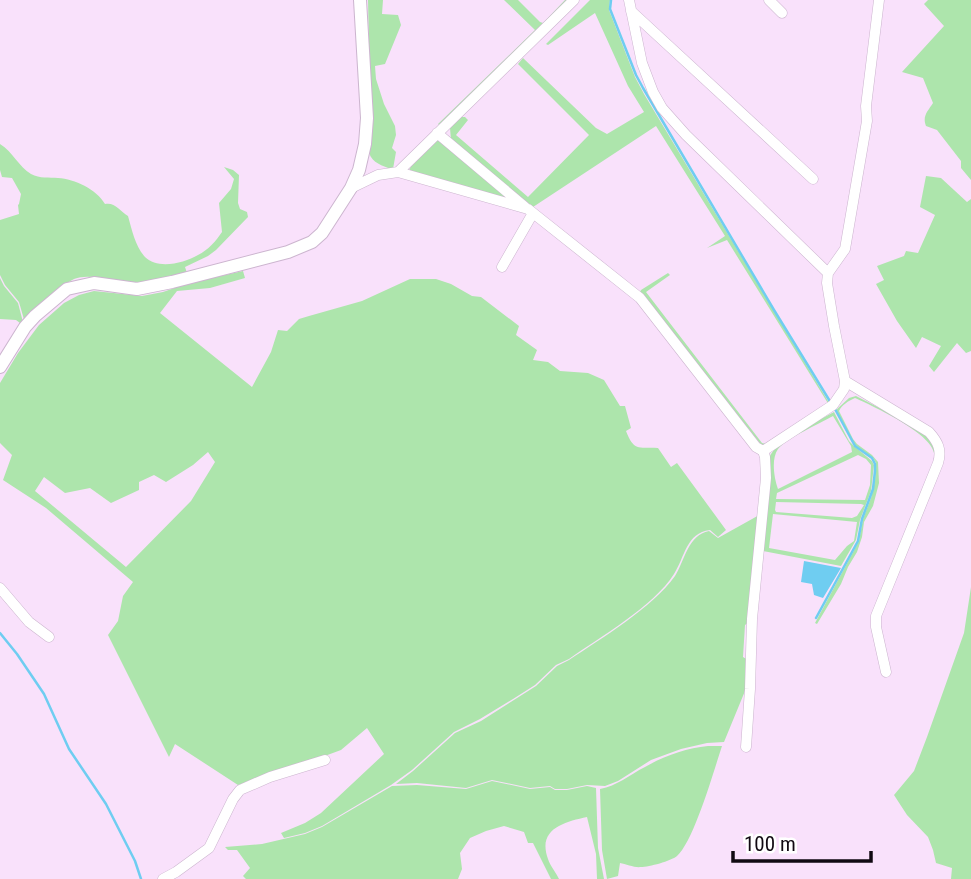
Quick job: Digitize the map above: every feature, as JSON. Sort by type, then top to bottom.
[{"type":"street","points":[[0,367],[25,327],[67,289],[94,283],[137,289],[288,252],[312,242],[322,233],[351,188],[362,160],[366,131],[360,0]]},
{"type":"street","points":[[398,172],[574,0]]},
{"type":"street","points":[[629,0],[642,63],[662,108],[686,135],[828,274]]},
{"type":"street","points":[[769,0],[782,13]]},
{"type":"street","points":[[763,451],[833,405],[844,389],[845,381],[827,283],[828,274],[845,249],[867,121],[866,106],[878,0]]},
{"type":"street","points":[[631,11],[813,179]]},
{"type":"street","points":[[437,133],[640,298],[756,447],[763,451],[766,478],[752,618],[746,747]]},
{"type":"street","points":[[351,188],[378,176],[398,172],[530,211]]},
{"type":"street","points":[[502,267],[530,211]]},
{"type":"street","points":[[845,381],[929,432],[940,448],[938,463],[876,616],[886,672]]},
{"type":"street","points":[[0,588],[29,622],[49,637]]},
{"type":"street","points":[[163,879],[209,848],[240,790],[270,777],[325,760]]},
{"type":"green space","points":[[368,0],[383,0],[382,14],[398,15],[401,25],[385,64],[375,66],[384,104],[395,126],[396,135],[392,148],[396,152],[393,169],[375,162],[370,153]]},
{"type":"green space","points":[[504,0],[518,0],[543,23],[565,0],[571,0],[440,126],[438,124],[535,30]]},
{"type":"green space","points":[[590,0],[610,0],[609,10],[644,94],[831,406],[774,439],[829,405],[727,240],[707,248],[725,236],[656,126],[533,207],[451,140],[450,128],[461,117],[465,117],[468,120],[456,135],[528,197],[589,135],[518,64],[523,58],[596,128],[607,134],[644,112],[628,86],[595,13],[546,44]]},
{"type":"green space","points":[[928,0],[971,0],[971,180],[961,168],[961,161],[937,130],[926,126],[925,116],[933,103],[923,78],[902,72],[944,26],[924,4]]},
{"type":"green space","points":[[438,139],[510,196],[510,201],[409,171]]},
{"type":"green space","points":[[0,144],[31,174],[78,183],[91,189],[105,204],[117,207],[128,216],[134,238],[150,261],[179,263],[202,253],[220,235],[219,203],[231,189],[234,179],[224,167],[239,175],[238,203],[248,217],[216,250],[185,267],[187,273],[139,285],[90,277],[74,279],[54,293],[25,323],[19,302],[0,275],[0,220],[19,214],[21,194],[12,178],[2,177]]},
{"type":"green space","points":[[926,176],[941,178],[967,202],[971,199],[971,351],[966,353],[957,343],[934,372],[929,366],[941,346],[922,337],[916,348],[876,284],[884,280],[877,266],[904,256],[906,251],[918,253],[935,215],[920,207]]},
{"type":"green space","points":[[243,271],[245,278],[210,288],[177,291],[160,313],[252,387],[271,352],[278,330],[287,331],[299,319],[362,301],[410,279],[436,279],[472,296],[481,297],[519,326],[516,335],[537,350],[533,360],[548,362],[560,371],[588,373],[604,380],[620,406],[625,406],[631,428],[626,431],[631,442],[641,447],[658,448],[671,467],[677,463],[726,530],[718,537],[710,530],[696,536],[687,547],[674,574],[654,598],[611,631],[556,665],[535,685],[454,732],[391,785],[322,826],[284,838],[281,833],[321,813],[384,754],[367,728],[341,750],[238,785],[175,744],[169,757],[108,635],[118,621],[123,596],[133,582],[46,508],[3,480],[12,455],[0,443],[0,383],[39,325],[64,303],[79,295],[94,291],[142,296]],"holes":[[[208,452],[215,462],[191,501],[126,567],[35,491],[44,477],[65,493],[90,488],[111,503],[139,490],[139,482],[154,475],[166,482]]]},
{"type":"green space","points":[[668,273],[670,275],[646,292],[762,443],[766,444],[762,446],[641,290]]},
{"type":"green space","points":[[0,278],[18,303],[24,326],[16,320],[0,319]]},
{"type":"green space","points":[[856,396],[927,435],[937,452],[928,480],[934,453],[923,437],[900,421],[855,398],[840,409],[853,439],[878,462],[879,483],[873,506],[864,522],[857,552],[817,624],[815,623],[859,541],[863,519],[875,481],[876,463],[855,445],[836,410],[849,398]]},
{"type":"green space","points":[[834,412],[849,441],[874,465],[871,491],[856,540],[841,566],[763,551],[769,458],[789,437]],"holes":[[[833,416],[852,452],[778,489],[774,474],[776,453],[782,445]],[[858,455],[871,465],[870,485],[865,500],[776,499],[777,493]],[[776,502],[864,505],[857,516],[852,518],[775,510]],[[773,514],[857,522],[854,541],[835,560],[769,548]]]},
{"type":"green space","points":[[761,514],[749,622],[745,625],[743,657],[748,660],[745,691],[724,742],[681,749],[651,760],[605,786],[530,788],[492,780],[466,788],[417,783],[396,784],[455,733],[481,721],[536,686],[557,666],[640,611],[675,576],[696,537],[709,531],[718,538]]},
{"type":"green space","points":[[971,587],[971,879],[951,879],[952,868],[936,863],[928,837],[907,815],[894,795],[914,771],[927,737],[964,633]]},
{"type":"green space","points":[[708,746],[722,746],[690,836],[677,856],[665,862],[639,867],[620,863],[618,876],[607,879],[602,850],[600,789],[617,783],[667,756]]},
{"type":"green space","points":[[492,781],[530,789],[550,787],[567,790],[587,786],[596,788],[598,848],[604,879],[597,879],[596,854],[587,817],[562,825],[549,834],[546,840],[548,859],[559,879],[551,879],[533,843],[528,843],[524,832],[504,826],[470,838],[460,853],[462,869],[458,879],[246,879],[243,876],[250,868],[237,850],[228,850],[225,847],[262,844],[305,834],[392,786],[466,789]]},
{"type":"water","points":[[804,561],[841,568],[823,598],[814,595],[812,584],[801,582]]},
{"type":"waterway","points":[[611,0],[610,9],[643,88],[831,403]]},
{"type":"waterway","points":[[816,618],[858,541],[862,519],[873,489],[875,471],[872,458],[855,446],[835,409]]},
{"type":"waterway","points":[[0,633],[44,694],[69,749],[106,804],[135,861],[141,879]]}]
